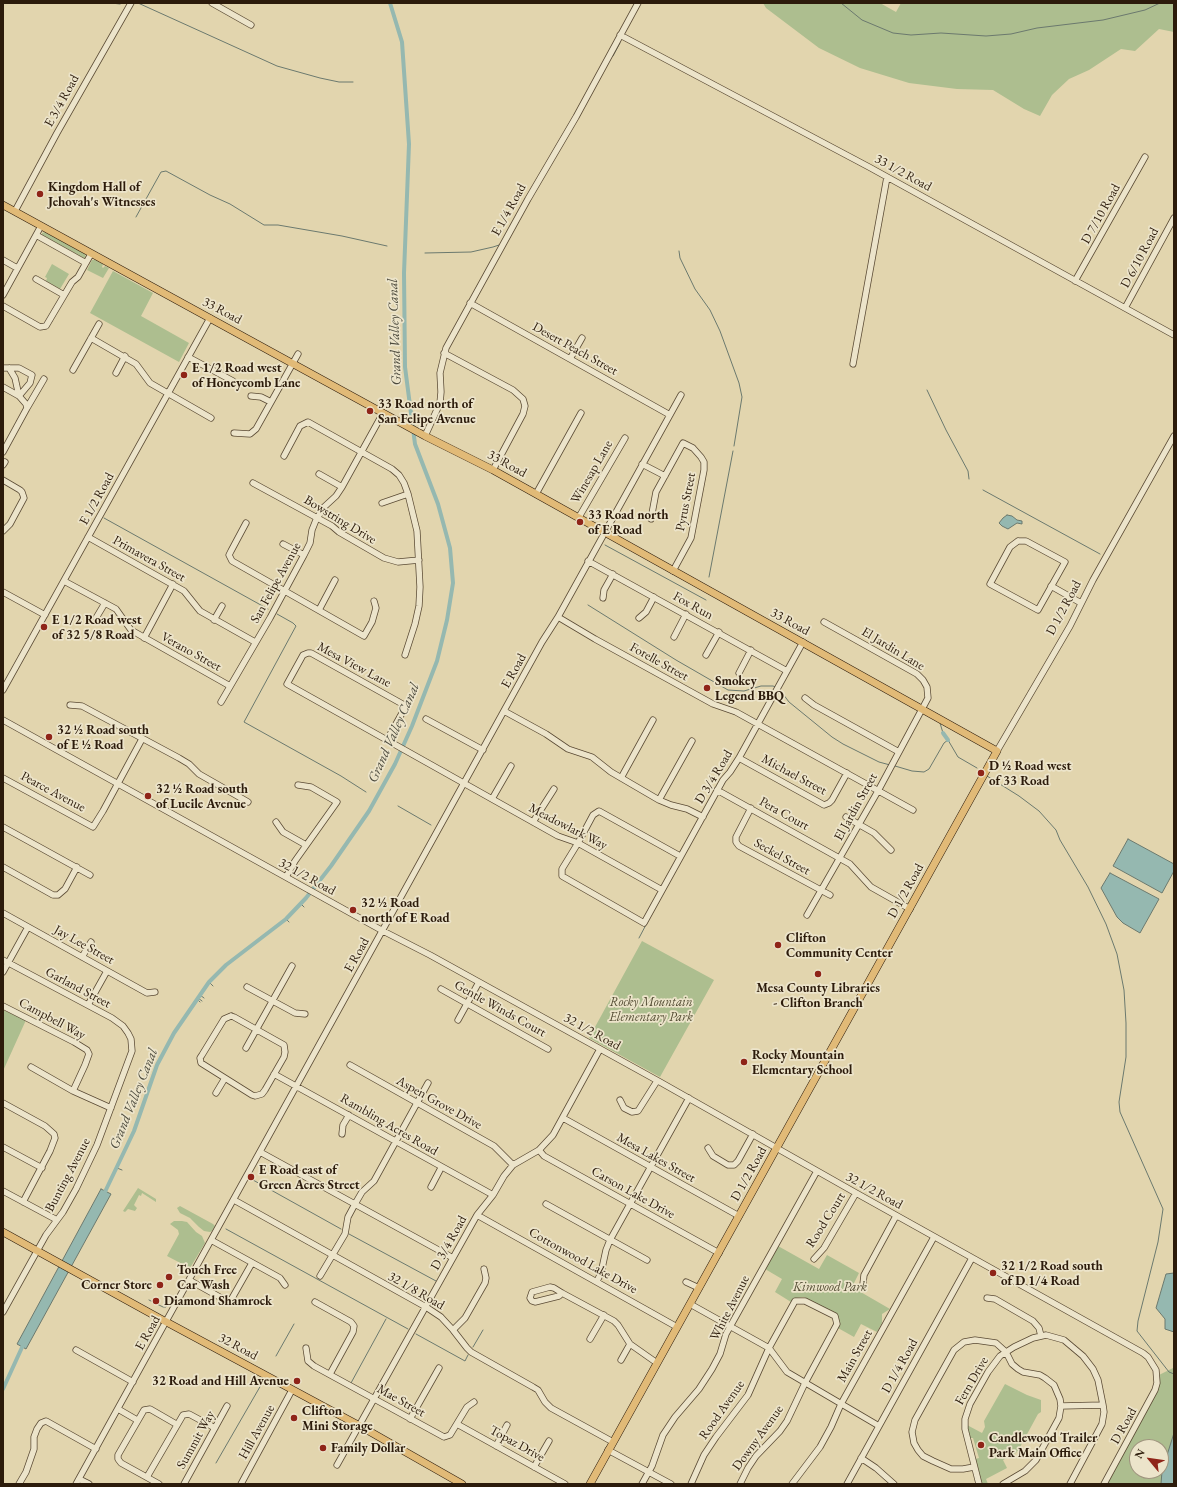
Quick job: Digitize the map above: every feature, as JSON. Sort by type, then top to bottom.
[{"type":"main road","name":"33 Road","points":[[3,205],[423,435],[493,470],[579,517],[673,571],[997,751]]},
{"type":"main road","name":"D 1/2 Road","points":[[590,1484],[997,751]]},
{"type":"main road","name":"32 Road","points":[[3,1232],[70,1270],[360,1426],[462,1484]]},
{"type":"street","name":"E 3/4 Road","points":[[15,211],[131,3]]},
{"type":"street","points":[[212,3],[251,25]]},
{"type":"street","name":"E 1/4 Road","points":[[423,435],[440,403],[442,392],[440,373],[444,353],[528,199],[576,118],[638,3]]},
{"type":"street","name":"33 1/2 Road","points":[[620,35],[887,177],[1174,335]]},
{"type":"street","name":"D 7/10 Road","points":[[1076,281],[1145,157]]},
{"type":"street","points":[[853,364],[887,177]]},
{"type":"street","name":"D 6/10 Road","points":[[1125,308],[1174,218]]},
{"type":"street","points":[[3,294],[41,226]]},
{"type":"street","points":[[36,235],[86,263]]},
{"type":"street","points":[[3,306],[40,327],[47,325],[72,282],[78,277],[92,254]]},
{"type":"street","points":[[3,260],[18,268]]},
{"type":"street","points":[[36,279],[64,295]]},
{"type":"street","name":"Desert Peach Street","points":[[470,303],[670,415]]},
{"type":"street","name":"E 1/2 Road","points":[[3,690],[210,318]]},
{"type":"street","points":[[73,370],[99,324]]},
{"type":"street","points":[[91,338],[125,356],[136,364],[150,383],[211,418]]},
{"type":"street","points":[[570,359],[582,338]]},
{"type":"street","points":[[444,353],[513,390],[523,399],[525,406],[523,414],[493,470]]},
{"type":"street","points":[[234,433],[250,434],[256,429],[298,354]]},
{"type":"street","points":[[116,373],[125,356]]},
{"type":"street","points":[[188,357],[232,381]]},
{"type":"street","points":[[6,368],[15,378],[19,396]]},
{"type":"street","points":[[6,368],[19,368],[32,374],[30,383],[19,396]]},
{"type":"street","points":[[3,452],[28,405],[44,379]]},
{"type":"street","points":[[3,387],[19,396],[28,405]]},
{"type":"street","name":"E Road","points":[[77,1481],[212,1240],[542,642],[558,617],[681,395]]},
{"type":"street","points":[[250,396],[261,397],[271,402]]},
{"type":"street","name":"San Felipe Avenue","points":[[221,702],[304,556],[310,543],[312,530],[317,518],[324,507],[336,496],[342,487],[383,413]]},
{"type":"street","points":[[536,494],[581,413]]},
{"type":"street","points":[[284,456],[300,426],[308,422],[392,469],[404,483],[417,531],[420,587],[419,606],[405,655]]},
{"type":"street","name":"D 1/2 Road","points":[[997,751],[1070,626],[1093,580],[1174,436]]},
{"type":"street","name":"Winesap Lane","points":[[579,517],[625,438]]},
{"type":"street","name":"Pyrus Street","points":[[665,476],[683,443],[696,451],[704,462],[704,470],[692,538],[673,571]]},
{"type":"street","points":[[642,464],[665,476],[656,492],[651,519]]},
{"type":"street","points":[[319,474],[342,487]]},
{"type":"street","points":[[3,480],[20,490],[24,495],[23,501],[10,524],[3,531]]},
{"type":"street","name":"Bowstring Drive","points":[[253,483],[332,526],[339,532],[384,558],[398,562],[419,560]]},
{"type":"street","points":[[382,503],[408,494]]},
{"type":"street","points":[[246,523],[231,551],[230,558],[232,561],[364,636],[372,622],[376,608],[374,601]]},
{"type":"street","name":"Primavera Street","points":[[88,537],[173,584],[184,591],[200,612],[255,642]]},
{"type":"street","points":[[1018,541],[1023,541],[1065,562],[1051,586],[1038,610],[990,584],[1012,545],[1018,541]]},
{"type":"street","points":[[283,544],[304,556]]},
{"type":"street","name":"Fox Run","points":[[588,561],[787,670]]},
{"type":"street","points":[[603,598],[604,590],[613,574]]},
{"type":"street","points":[[319,610],[336,580]]},
{"type":"street","name":"Verano Street","points":[[64,581],[116,609],[132,630],[144,638],[230,686]]},
{"type":"street","points":[[144,638],[173,584]]},
{"type":"street","points":[[1051,586],[1081,603]]},
{"type":"street","points":[[3,592],[45,615]]},
{"type":"street","points":[[639,618],[646,612],[654,597]]},
{"type":"street","points":[[96,618],[105,603]]},
{"type":"street","points":[[214,620],[222,606]]},
{"type":"street","points":[[674,637],[686,614]]},
{"type":"street","name":"Forelle Street","points":[[558,617],[713,704],[736,712],[913,810]]},
{"type":"street","name":"El Jardin Lane","points":[[824,622],[920,677],[927,686],[928,694],[928,698],[922,709]]},
{"type":"street","points":[[706,655],[719,632]]},
{"type":"street","name":"D 3/4 Road","points":[[578,843],[562,869],[562,876],[644,923],[680,856],[718,790],[739,758],[803,642]]},
{"type":"street","points":[[739,673],[751,650]]},
{"type":"street","name":"Mesa View Lane","points":[[386,740],[406,706],[311,653],[303,655],[287,684],[386,740],[395,744],[408,752]]},
{"type":"street","points":[[806,698],[814,705],[899,752]]},
{"type":"street","points":[[70,705],[82,706],[179,758],[189,764],[200,774],[248,802]]},
{"type":"street","name":"El Jardin Street","points":[[807,915],[878,791],[922,709]]},
{"type":"street","points":[[504,711],[546,734],[568,749],[592,757],[611,772],[659,800],[687,809],[703,817]]},
{"type":"street","points":[[426,719],[483,750]]},
{"type":"street","name":"32 1/2 Road","points":[[3,720],[382,931],[430,955],[657,1080],[896,1216],[1143,1353],[1153,1364],[1157,1376]]},
{"type":"street","points":[[621,778],[653,720]]},
{"type":"street","points":[[118,784],[142,739]]},
{"type":"street","points":[[659,800],[692,741]]},
{"type":"street","name":"Meadowlark Way","points":[[408,752],[558,836],[578,843],[662,890]]},
{"type":"street","name":"Michael Street","points":[[739,758],[824,804],[830,803],[847,774]]},
{"type":"street","points":[[492,799],[511,766]]},
{"type":"street","name":"Pearce Avenue","points":[[3,778],[93,826],[118,784]]},
{"type":"street","points":[[286,877],[337,802],[311,787],[298,785]]},
{"type":"street","points":[[533,822],[554,789]]},
{"type":"street","name":"Pera Court","points":[[718,790],[840,858],[855,869],[865,883],[870,887],[910,909]]},
{"type":"street","name":"Seckel Street","points":[[751,808],[736,837],[736,842],[739,846],[821,892],[830,895]]},
{"type":"street","points":[[578,843],[592,815],[599,812],[680,856]]},
{"type":"street","points":[[846,817],[879,836],[891,850]]},
{"type":"street","points":[[276,822],[283,832],[306,846]]},
{"type":"street","points":[[4,828],[90,875]]},
{"type":"street","points":[[3,867],[53,895],[58,895],[65,889],[77,867]]},
{"type":"street","name":"Jay Lee Street","points":[[3,914],[147,993],[155,992]]},
{"type":"street","points":[[3,972],[6,962],[28,927]]},
{"type":"street","points":[[82,957],[91,942]]},
{"type":"street","name":"Garland Street","points":[[6,962],[112,1018],[123,1026],[131,1039]]},
{"type":"street","points":[[246,1048],[292,966]]},
{"type":"street","points":[[88,1005],[107,971]]},
{"type":"street","points":[[458,1020],[479,982]]},
{"type":"street","points":[[248,987],[295,1014],[305,1014]]},
{"type":"street","name":"Gentle Winds Court","points":[[441,989],[548,1049]]},
{"type":"street","name":"Campbell Way","points":[[3,1006],[87,1050],[89,1054],[73,1091]]},
{"type":"street","points":[[230,1016],[234,1017],[257,1029],[282,1043],[285,1047],[285,1052],[284,1057],[265,1090],[259,1095],[252,1095],[204,1066],[200,1060],[224,1019],[230,1016]]},
{"type":"street","name":"Bunting Avenue","points":[[3,1312],[46,1235],[76,1189],[97,1145],[132,1051],[131,1039]]},
{"type":"street","name":"D 3/4 Road","points":[[337,1465],[477,1215],[493,1195],[504,1176],[513,1166],[539,1150],[550,1140],[600,1049]]},
{"type":"street","name":"Aspen Grove Drive","points":[[350,1065],[494,1146],[513,1166]]},
{"type":"street","points":[[31,1067],[73,1091],[111,1108]]},
{"type":"street","name":"Rambling Acres Road","points":[[274,1074],[493,1195]]},
{"type":"street","points":[[216,1093],[225,1078]]},
{"type":"street","points":[[620,1100],[624,1108],[632,1112],[638,1111],[657,1080]]},
{"type":"street","points":[[320,1276],[345,1234],[348,1217],[355,1204],[362,1192],[374,1181],[428,1083]]},
{"type":"street","points":[[597,1281],[601,1273],[606,1250],[610,1240],[689,1098]]},
{"type":"street","points":[[3,1103],[48,1128],[54,1134],[53,1144],[42,1168],[23,1202]]},
{"type":"street","points":[[342,1134],[343,1124],[349,1115]]},
{"type":"street","name":"Mesa Lakes Street","points":[[563,1118],[739,1216]]},
{"type":"street","points":[[708,1148],[713,1156],[728,1165],[734,1165],[738,1162],[753,1134]]},
{"type":"street","points":[[3,1147],[42,1168]]},
{"type":"street","name":"Carson Lake Drive","points":[[539,1150],[544,1156],[719,1253]]},
{"type":"street","points":[[260,1152],[453,1258]]},
{"type":"street","points":[[431,1187],[442,1168]]},
{"type":"street","name":"White Avenue","points":[[642,1484],[663,1435],[675,1417],[705,1381],[717,1359],[730,1326],[817,1171]]},
{"type":"street","points":[[3,1191],[57,1220]]},
{"type":"street","name":"Rood Court","points":[[814,1259],[824,1248],[856,1193]]},
{"type":"street","name":"32 1/8 Road","points":[[234,1200],[332,1256],[426,1307],[441,1317],[471,1352],[538,1390],[545,1402],[551,1408],[613,1442]]},
{"type":"street","points":[[546,1204],[647,1260]]},
{"type":"street","name":"Cottonwood Lake Drive","points":[[477,1215],[677,1327]]},
{"type":"street","points":[[863,1284],[864,1275],[896,1216]]},
{"type":"street","name":"Main Street","points":[[792,1484],[820,1448],[831,1428],[841,1404],[934,1237]]},
{"type":"street","points":[[212,1240],[280,1278],[285,1285]]},
{"type":"street","name":"D 1/4 Road","points":[[847,1484],[972,1258]]},
{"type":"street","points":[[189,1280],[225,1300],[230,1300],[252,1263]]},
{"type":"street","points":[[453,1330],[465,1318],[485,1283],[486,1278],[484,1269]]},
{"type":"street","points":[[686,1282],[699,1288]]},
{"type":"street","points":[[562,1293],[559,1296],[535,1302],[530,1298],[532,1292],[550,1287],[562,1293],[616,1323],[630,1344],[644,1352],[646,1356],[658,1361]]},
{"type":"street","points":[[987,1298],[995,1299],[1033,1321],[1039,1328],[1042,1336],[1060,1338],[1068,1343],[1083,1356],[1098,1380],[1104,1412],[1102,1424],[1070,1484]]},
{"type":"street","name":"Rood Avenue","points":[[691,1484],[704,1455],[748,1395],[768,1348],[796,1301]]},
{"type":"street","name":"Downy Avenue","points":[[740,1484],[756,1456],[780,1432],[787,1421],[837,1324],[835,1316],[805,1301],[796,1301]]},
{"type":"street","points":[[316,1302],[351,1322],[354,1326],[353,1332],[330,1374]]},
{"type":"street","points":[[690,1304],[768,1348],[788,1372],[805,1384],[879,1426]]},
{"type":"street","points":[[590,1339],[604,1316]]},
{"type":"street","name":"Fern Drive","points":[[979,1484],[965,1430],[966,1414],[970,1404],[993,1364],[1014,1347],[1042,1336]]},
{"type":"street","points":[[974,1467],[951,1469],[940,1465],[925,1457],[920,1452],[914,1444],[912,1436],[913,1425],[952,1353],[957,1346],[971,1340],[996,1343],[1006,1352],[1012,1364],[1020,1371],[1040,1375],[1050,1381],[1058,1392],[1061,1406],[1057,1423],[1034,1464],[1003,1484]]},
{"type":"street","points":[[621,1360],[630,1344]]},
{"type":"street","name":"Mae Street","points":[[306,1348],[310,1363],[374,1400],[444,1437],[450,1435],[457,1424]]},
{"type":"street","points":[[76,1350],[133,1382]]},
{"type":"street","points":[[410,1419],[439,1368]]},
{"type":"street","name":"D Road","points":[[1104,1484],[1152,1396],[1157,1383],[1157,1376]]},
{"type":"street","name":"Hill Avenue","points":[[241,1484],[292,1390]]},
{"type":"street","points":[[457,1424],[467,1407],[474,1402]]},
{"type":"street","points":[[1061,1406],[1103,1405]]},
{"type":"street","name":"Summit Way","points":[[184,1484],[227,1406]]},
{"type":"street","points":[[118,1409],[137,1420]]},
{"type":"street","points":[[159,1484],[121,1463],[118,1459],[118,1455],[137,1420],[146,1409],[150,1409],[176,1424]]},
{"type":"street","points":[[147,1477],[180,1417],[184,1414],[189,1414],[215,1428]]},
{"type":"street","points":[[19,1484],[26,1472],[34,1450],[34,1437],[37,1429],[46,1421],[96,1449]]},
{"type":"street","name":"Topaz Drive","points":[[457,1424],[565,1484]]},
{"type":"street","points":[[496,1446],[507,1425]]},
{"type":"street","points":[[534,1467],[549,1441]]},
{"type":"street","points":[[608,1450],[671,1484]]},
{"type":"street","points":[[861,1458],[876,1468],[894,1484]]},
{"type":"street","points":[[77,1481],[89,1484]]},
{"type":"green space","points":[[763,3],[880,3],[896,12],[901,3],[1174,3],[1174,32],[1159,29],[1135,51],[1121,49],[1089,70],[1069,79],[1052,95],[1040,116],[1024,109],[993,90],[957,89],[909,83],[860,68],[819,48],[766,8]]},
{"type":"green space","points":[[45,232],[85,254],[86,258],[42,235],[42,233]]},
{"type":"green space","points":[[92,260],[103,264],[103,268],[105,266],[109,268],[103,278],[87,270]]},
{"type":"green space","points":[[52,264],[69,274],[60,289],[46,281],[47,278],[45,277]]},
{"type":"green space","points":[[113,271],[153,293],[141,316],[189,343],[179,362],[90,313]]},
{"type":"green space","name":"Rocky Mountain Elementary Park","points":[[642,941],[714,980],[660,1077],[589,1038]]},
{"type":"green space","points":[[3,1010],[26,1020],[3,1071]]},
{"type":"green space","points":[[138,1188],[156,1199],[156,1202],[142,1193],[141,1196],[139,1195],[134,1205],[137,1208],[135,1211],[128,1209],[125,1212],[123,1211]]},
{"type":"green space","points":[[180,1206],[213,1224],[215,1226],[212,1231],[204,1231],[190,1218],[180,1213],[177,1208]]},
{"type":"green space","points":[[174,1221],[187,1222],[202,1236],[205,1243],[190,1268],[167,1256],[179,1234],[178,1230],[170,1224]]},
{"type":"green space","name":"Kimwood Park","points":[[778,1246],[819,1269],[827,1255],[859,1273],[852,1287],[890,1309],[882,1314],[882,1323],[877,1332],[861,1324],[854,1337],[838,1328],[835,1314],[804,1297],[796,1298],[791,1302],[775,1292],[782,1279],[765,1269]]},
{"type":"green space","points":[[1173,1368],[1174,1484],[1104,1484],[1152,1396],[1157,1376]]},
{"type":"green space","points":[[1005,1384],[1041,1400],[1041,1412],[1038,1414],[1016,1453],[1003,1460],[1007,1468],[986,1479],[988,1484],[982,1484],[975,1459],[979,1458],[973,1438],[970,1438],[967,1425],[982,1433],[985,1427],[984,1421]]},
{"type":"water","points":[[1007,515],[1022,521],[1022,524],[1017,523],[1008,529],[1002,526],[999,523]]},
{"type":"water","points":[[1128,839],[1174,864],[1174,871],[1162,893],[1113,866]]},
{"type":"water","points":[[1110,873],[1159,899],[1140,933],[1123,923],[1117,917],[1101,888]]},
{"type":"water","points":[[101,1189],[111,1194],[26,1349],[17,1344]]},
{"type":"water","points":[[1174,1273],[1174,1332],[1165,1329],[1165,1319],[1156,1308],[1166,1274]]},
{"type":"water","points":[[1174,1433],[1174,1484],[1161,1484],[1161,1479],[1169,1479],[1169,1449]]},
{"type":"waterway","points":[[111,3],[122,3]]},
{"type":"waterway","points":[[138,3],[277,66],[320,78],[339,82],[353,82]]},
{"type":"waterway","name":"Grand Valley Canal","points":[[103,1196],[134,1131],[157,1065],[174,1033],[209,982],[226,965],[286,919],[306,898],[331,866],[369,811],[395,764],[412,726],[437,661],[447,620],[453,583],[450,548],[438,504],[415,444],[405,367],[404,273],[409,144],[402,42],[390,3]]},
{"type":"waterway","points":[[841,3],[862,20],[893,33],[911,35],[941,33],[986,36],[1011,34],[1037,28],[1103,20],[1145,10],[1160,3]]},
{"type":"waterway","points":[[613,56],[620,43]]},
{"type":"waterway","points":[[136,217],[161,172],[166,171],[230,204],[264,225],[278,225],[342,236],[387,246]]},
{"type":"waterway","points":[[425,253],[471,252],[499,245]]},
{"type":"waterway","points":[[679,251],[680,258],[695,289],[710,310],[720,331],[739,383],[742,397],[734,446]]},
{"type":"waterway","points":[[927,390],[968,471],[969,479]]},
{"type":"waterway","points":[[709,577],[733,451]]},
{"type":"waterway","points":[[983,490],[1100,554]]},
{"type":"waterway","points":[[104,518],[268,609]]},
{"type":"waterway","points":[[605,545],[706,600]]},
{"type":"waterway","points":[[588,605],[676,660],[728,690],[744,691],[761,686],[776,687]]},
{"type":"waterway","points":[[277,614],[296,626],[244,722],[341,776],[366,792]]},
{"type":"waterway","points":[[780,690],[789,702],[832,737],[879,762],[890,765]]},
{"type":"waterway","points":[[940,723],[943,733]]},
{"type":"waterway","points":[[943,733],[948,740]]},
{"type":"waterway","points":[[895,766],[912,771],[924,772],[929,769],[944,743],[948,740],[958,757],[977,768]]},
{"type":"waterway","points":[[987,776],[1019,796],[1039,811],[1056,830],[1060,840],[1088,887],[1106,924],[1117,954],[1124,990],[1126,1023],[1126,1057],[1119,1102],[1120,1112],[1163,1209],[1158,1242],[1138,1321],[1137,1331],[1169,1372],[1174,1374]]},
{"type":"waterway","points":[[398,806],[431,825]]},
{"type":"waterway","name":"Grand Valley Canal","points":[[301,904],[304,907]]},
{"type":"waterway","name":"Grand Valley Canal","points":[[286,919],[289,922]]},
{"type":"waterway","points":[[639,938],[648,921]]},
{"type":"waterway","name":"Grand Valley Canal","points":[[209,982],[213,986]]},
{"type":"waterway","name":"Grand Valley Canal","points":[[200,995],[204,998]]},
{"type":"waterway","name":"Grand Valley Canal","points":[[198,998],[202,1001]]},
{"type":"waterway","name":"Grand Valley Canal","points":[[197,999],[200,1002]]},
{"type":"waterway","name":"Grand Valley Canal","points":[[117,1168],[122,1170]]},
{"type":"waterway","points":[[253,1180],[341,1229]]},
{"type":"waterway","points":[[226,1229],[408,1329]]},
{"type":"waterway","points":[[349,1234],[436,1281]]},
{"type":"waterway","points":[[149,1300],[163,1307],[166,1307],[168,1304]]},
{"type":"waterway","points":[[351,1383],[386,1319]]},
{"type":"waterway","points":[[276,1356],[294,1324]]},
{"type":"waterway","points":[[473,1347],[483,1330]]},
{"type":"waterway","points":[[416,1334],[465,1361],[468,1355]]},
{"type":"waterway","name":"Grand Valley Canal","points":[[3,1389],[24,1343]]},
{"type":"waterway","points":[[216,1463],[261,1385]]},
{"type":"place","name":"Kingdom Hall of Jehovah's Witnesses","points":[[40,194]]},
{"type":"place","name":"E 1/2 Road west of Honeycomb Lane","points":[[184,375]]},
{"type":"place","name":"33 Road north of San Felipe Avenue","points":[[370,411]]},
{"type":"place","name":"33 Road north of E Road","points":[[580,522]]},
{"type":"place","name":"E 1/2 Road west of 32 5/8 Road","points":[[44,627]]},
{"type":"place","name":"Smokey Legend BBQ","points":[[707,688]]},
{"type":"place","name":"32 ½ Road south of E ½ Road","points":[[49,737]]},
{"type":"place","name":"D ½ Road west of 33 Road","points":[[981,773]]},
{"type":"place","name":"32 ½ Road south of Lucile Avenue","points":[[148,796]]},
{"type":"place","name":"32 ½ Road north of E Road","points":[[353,910]]},
{"type":"place","name":"Clifton Community Center","points":[[778,945]]},
{"type":"place","name":"Mesa County Libraries - Clifton Branch","points":[[818,974]]},
{"type":"place","name":"Rocky Mountain Elementary School","points":[[744,1062]]},
{"type":"place","name":"E Road east of Green Acres Street","points":[[251,1177]]},
{"type":"place","name":"32 1/2 Road south of D 1/4 Road","points":[[993,1273]]},
{"type":"place","name":"Touch Free Car Wash","points":[[169,1277]]},
{"type":"place","name":"Corner Store","points":[[160,1285]]},
{"type":"place","name":"Diamond Shamrock","points":[[156,1301]]},
{"type":"place","name":"32 Road and Hill Avenue","points":[[297,1381]]},
{"type":"place","name":"Clifton Mini Storage","points":[[294,1418]]},
{"type":"place","name":"Candlewood Trailer Park Main Office","points":[[981,1445]]},
{"type":"place","name":"Family Dollar","points":[[323,1448]]}]
